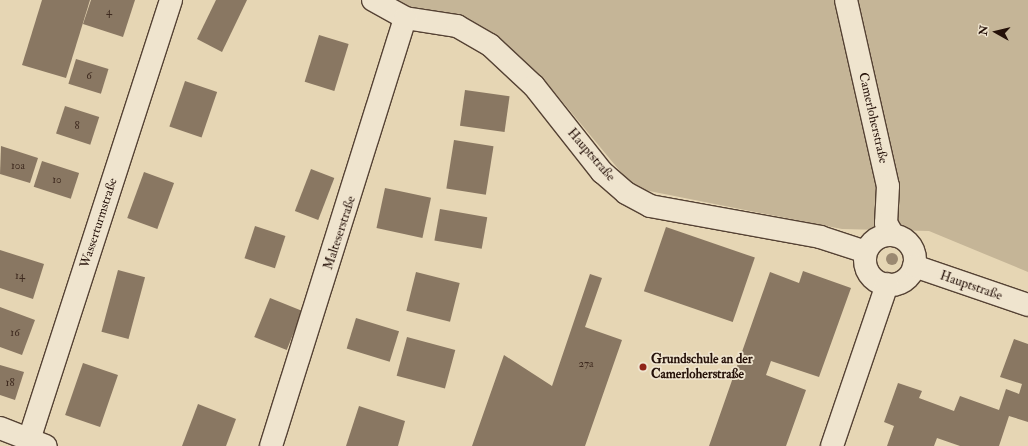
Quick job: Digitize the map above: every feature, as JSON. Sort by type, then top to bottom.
[{"type":"street","name":"Wasserturmstraße","points":[[34,444],[171,0]]},
{"type":"street","name":"Hauptstraße","points":[[373,0],[405,18],[457,26],[490,45],[534,86],[602,172],[626,193],[650,206],[820,237],[866,252]]},
{"type":"street","name":"Camerloherstraße","points":[[846,0],[888,186],[886,223],[893,235]]},
{"type":"street","name":"Malteserstraße","points":[[271,446],[405,18]]},
{"type":"street","points":[[893,235],[902,237],[913,249],[914,266],[907,278],[887,284],[875,279],[867,269],[866,252],[874,241],[893,235]]},
{"type":"street","name":"Hauptstraße","points":[[914,266],[1028,305]]},
{"type":"street","points":[[832,446],[887,284]]},
{"type":"street","points":[[0,428],[34,444]]},
{"type":"shaded area","points":[[392,0],[1028,0],[1028,272],[929,231],[842,229],[634,188],[542,77],[494,39],[460,18],[401,5]]},
{"type":"building","points":[[42,0],[90,0],[66,78],[22,65]]},
{"type":"building","points":[[91,0],[135,0],[123,37],[83,24]]},
{"type":"building","points":[[216,0],[247,0],[222,52],[197,39]]},
{"type":"building","points":[[319,35],[349,44],[334,91],[305,82]]},
{"type":"building","points":[[76,59],[109,69],[101,94],[68,84]]},
{"type":"building","points":[[185,81],[217,92],[202,137],[169,126]]},
{"type":"building","points":[[465,90],[510,96],[505,132],[460,126]]},
{"type":"building","points":[[65,106],[99,117],[90,145],[56,134]]},
{"type":"building","points":[[454,140],[494,146],[486,195],[446,188]]},
{"type":"building","points":[[1,146],[38,158],[30,183],[0,174]]},
{"type":"building","points":[[42,161],[79,173],[71,199],[34,187]]},
{"type":"building","points":[[311,169],[334,178],[318,220],[295,211]]},
{"type":"building","points":[[144,172],[174,183],[157,229],[127,218]]},
{"type":"building","points":[[385,188],[431,198],[422,238],[376,228]]},
{"type":"building","points":[[440,209],[487,217],[482,249],[434,241]]},
{"type":"building","points":[[255,226],[285,236],[275,268],[244,258]]},
{"type":"building","points":[[666,227],[755,258],[733,322],[644,291]]},
{"type":"building","points":[[0,250],[44,264],[33,299],[0,288]]},
{"type":"building","points":[[118,270],[145,277],[128,339],[101,332]]},
{"type":"building","points":[[803,271],[851,288],[819,377],[771,361],[766,375],[806,390],[786,446],[709,446],[770,272],[799,283]]},
{"type":"building","points":[[416,272],[460,283],[450,322],[406,311]]},
{"type":"building","points":[[590,274],[602,278],[585,327],[622,340],[585,446],[472,446],[504,355],[552,386]]},
{"type":"building","points":[[270,298],[302,311],[287,350],[254,337]]},
{"type":"building","points":[[0,307],[35,320],[22,355],[0,347]]},
{"type":"building","points":[[356,318],[399,331],[390,362],[347,349]]},
{"type":"building","points":[[407,337],[455,350],[445,389],[397,376]]},
{"type":"building","points":[[1014,339],[1028,344],[1028,422],[1009,416],[999,446],[960,446],[937,438],[934,446],[887,446],[894,426],[884,422],[898,383],[922,391],[919,398],[954,411],[960,396],[999,410],[1006,389],[1019,394],[1022,384],[1000,377]]},
{"type":"building","points":[[83,363],[118,375],[100,427],[65,415]]},
{"type":"building","points":[[0,365],[24,372],[15,400],[0,395]]},
{"type":"building","points":[[198,404],[236,419],[226,446],[182,446]]},
{"type":"building","points":[[359,406],[405,421],[398,446],[346,446]]},
{"type":"place","name":"Grundschule an der Camerloherstraße","points":[[643,367]]}]
